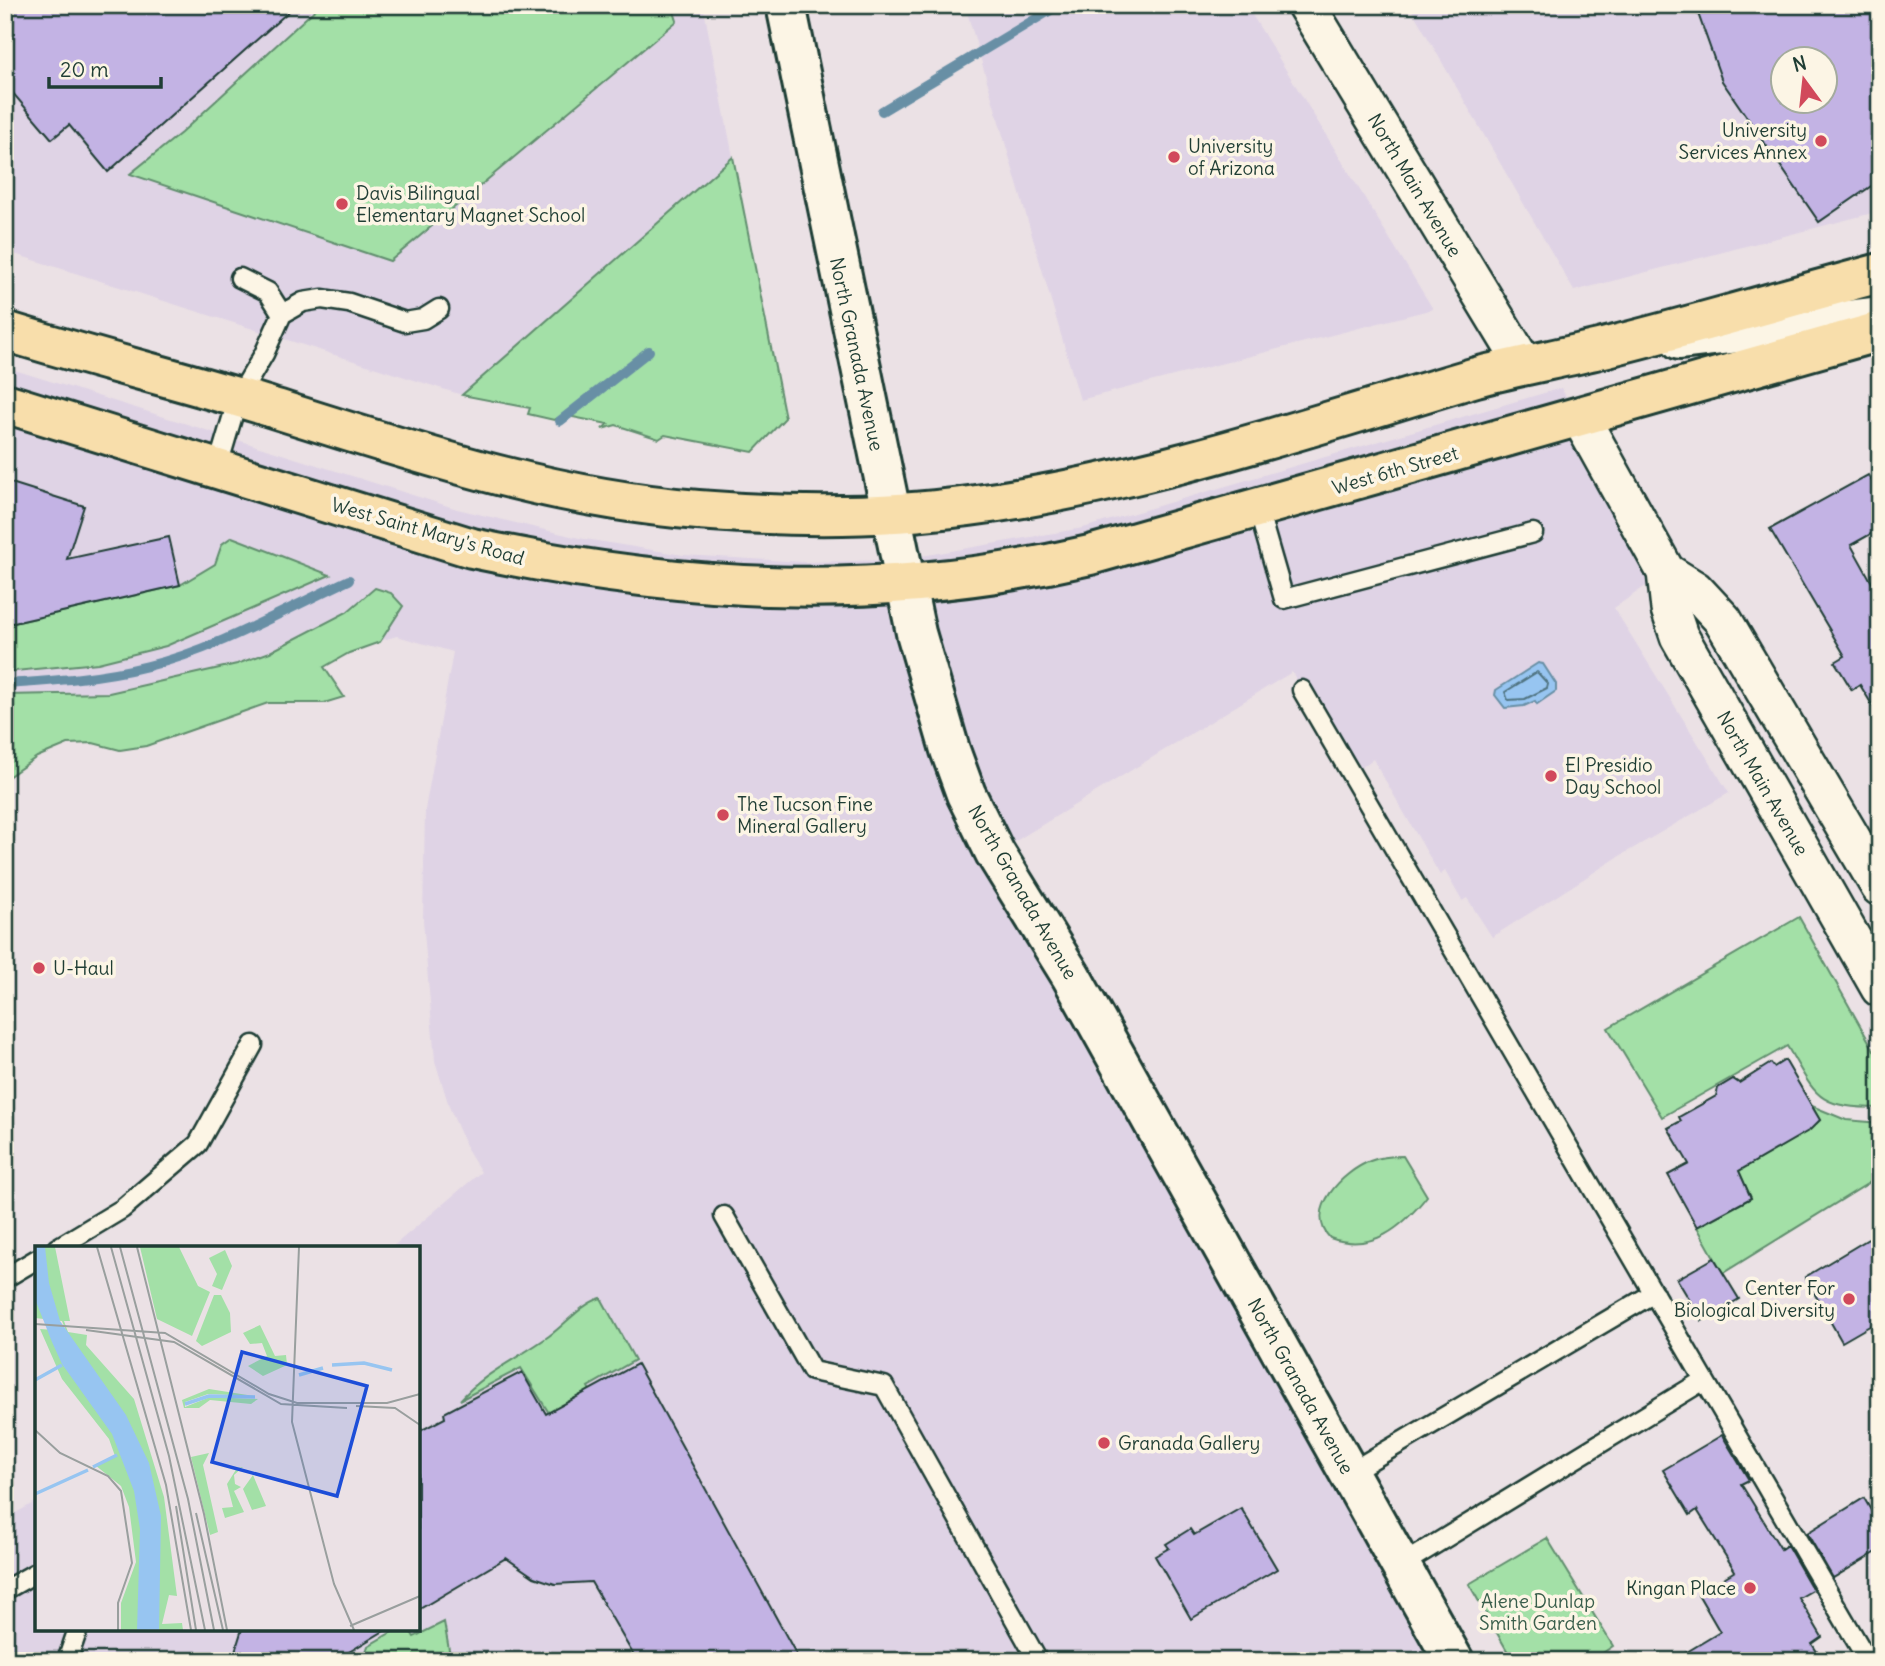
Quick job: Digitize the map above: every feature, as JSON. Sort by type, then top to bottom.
[{"type":"main road","name":"North Granada Avenue","points":[[786,5],[916,633],[946,737],[974,811],[995,853],[1078,988],[1454,1661]]},
{"type":"main road","points":[[5,331],[238,398],[427,457],[536,486],[602,499],[699,510],[792,513],[890,511],[968,506],[1072,488],[1316,426],[1524,365],[1597,349],[1880,273]]},
{"type":"main road","points":[[1597,349],[1880,316]]},
{"type":"main road","name":"West 6th Street","points":[[906,585],[1032,568],[1258,509],[1880,331]]},
{"type":"main road","name":"West Saint Mary's Road","points":[[5,403],[472,548],[661,581],[751,586],[906,585]]},
{"type":"street","name":"North Main Avenue","points":[[1306,5],[1524,365]]},
{"type":"street","name":"North Main Avenue","points":[[1580,417],[1666,572],[1670,609],[1679,636],[1880,988]]},
{"type":"street","name":"North Main Avenue","points":[[1666,572],[1695,590],[1723,620],[1880,887]]},
{"type":"lane","points":[[240,278],[268,292],[282,314]]},
{"type":"lane","points":[[217,469],[238,398],[264,354],[282,314],[303,302],[322,299],[349,303],[405,322],[423,320],[439,309]]},
{"type":"lane","points":[[1258,509],[1284,599],[1533,533]]},
{"type":"lane","points":[[1302,690],[1868,1661]]},
{"type":"lane","points":[[60,1246],[122,1209],[198,1144],[253,1045]]},
{"type":"lane","points":[[724,1216],[812,1371],[884,1386],[1038,1661]]},
{"type":"lane","points":[[5,1278],[35,1260]]},
{"type":"lane","points":[[1349,1473],[1654,1293]]},
{"type":"lane","points":[[1401,1564],[1704,1380]]},
{"type":"lane","points":[[5,1590],[35,1573]]},
{"type":"lane","points":[[67,1661],[77,1631]]},
{"type":"shaded area","name":"Davis Bilingual Elementary Magnet School","points":[[5,5],[703,5],[733,157],[462,395],[5,251]]},
{"type":"shaded area","name":"University of Arizona","points":[[965,5],[1246,5],[1433,309],[1080,400]]},
{"type":"shaded area","points":[[1409,5],[1880,5],[1880,211],[1574,291]]},
{"type":"shaded area","points":[[5,367],[457,509],[579,538],[683,555],[804,562],[899,560],[1083,528],[1561,388],[1666,572],[1614,608],[1729,793],[1618,857],[1492,937],[1467,898],[1462,901],[1445,871],[1440,875],[1373,759],[1351,775],[1292,672],[996,853],[1441,1661],[5,1661],[5,1519],[35,1502],[35,1631],[420,1631],[420,1246],[393,1246],[481,1172],[469,1153],[450,1109],[435,1061],[423,920],[425,810],[453,652],[397,636],[131,710],[5,730]]},
{"type":"green space","points":[[320,5],[672,5],[677,21],[390,261],[130,174],[181,133]]},
{"type":"green space","points":[[733,157],[785,418],[753,452],[665,435],[659,439],[616,425],[602,429],[608,424],[563,415],[554,420],[528,414],[530,408],[462,395]]},
{"type":"green space","points":[[232,537],[330,575],[166,646],[98,663],[5,672],[5,625],[180,585],[215,564],[222,544]]},
{"type":"green space","points":[[375,588],[391,593],[403,606],[380,642],[349,653],[324,667],[344,697],[324,703],[268,703],[146,746],[120,750],[93,743],[68,744],[37,757],[5,779],[5,695],[109,693],[237,664],[270,652],[347,612]]},
{"type":"green space","points":[[1799,917],[1880,1061],[1880,1108],[1842,1105],[1820,1095],[1812,1087],[1787,1046],[1662,1117],[1608,1028]]},
{"type":"green space","points":[[1812,1106],[1846,1120],[1880,1123],[1880,1176],[1723,1273],[1697,1227],[1751,1198],[1739,1171],[1809,1130],[1820,1120]]},
{"type":"green space","points":[[1403,1156],[1427,1196],[1417,1208],[1385,1235],[1373,1240],[1345,1242],[1330,1238],[1323,1227],[1321,1216],[1330,1193],[1359,1166],[1386,1157]]},
{"type":"green space","points":[[601,1298],[635,1360],[588,1387],[593,1396],[554,1421],[521,1368],[460,1400],[491,1373],[549,1336],[580,1309]]},
{"type":"green space","name":"Alene Dunlap Smith Garden","points":[[1547,1538],[1613,1646],[1591,1661],[1513,1661],[1469,1584]]},
{"type":"green space","points":[[444,1622],[451,1661],[363,1661],[368,1646],[394,1631],[410,1631],[414,1637]]},
{"type":"water","points":[[1538,663],[1543,664],[1556,684],[1556,691],[1537,704],[1535,701],[1524,706],[1505,708],[1495,695],[1496,690]]},
{"type":"building","points":[[5,5],[296,5],[108,172],[69,125],[52,139],[5,84]]},
{"type":"building","name":"University Services Annex","points":[[1695,5],[1880,5],[1880,180],[1819,222],[1722,81]]},
{"type":"building","points":[[1868,475],[1880,494],[1880,529],[1851,545],[1880,597],[1880,718],[1860,685],[1852,690],[1835,662],[1845,656],[1770,529]]},
{"type":"building","points":[[5,481],[84,506],[67,559],[169,537],[180,585],[5,625]]},
{"type":"building","points":[[1785,1060],[1820,1120],[1810,1130],[1739,1171],[1751,1198],[1697,1227],[1668,1175],[1689,1164],[1668,1128],[1681,1121],[1679,1117],[1716,1096],[1718,1088],[1733,1079],[1739,1083],[1771,1063],[1774,1067]]},
{"type":"building","name":"Center For Biological Diversity","points":[[1880,1232],[1880,1320],[1842,1342],[1805,1277]]},
{"type":"building","points":[[1714,1258],[1739,1299],[1702,1321],[1677,1279]]},
{"type":"building","points":[[637,1364],[800,1661],[637,1661],[591,1582],[555,1584],[534,1577],[506,1558],[420,1609],[420,1431],[445,1418],[444,1413],[522,1372],[546,1414]]},
{"type":"building","name":"Kingan Place","points":[[1722,1435],[1749,1480],[1741,1484],[1781,1549],[1787,1545],[1813,1590],[1799,1598],[1822,1637],[1812,1644],[1823,1661],[1672,1661],[1720,1632],[1698,1594],[1735,1571],[1697,1510],[1690,1515],[1663,1470]]},
{"type":"building","points":[[1864,1498],[1880,1526],[1880,1550],[1833,1578],[1807,1533]]},
{"type":"building","points":[[1241,1508],[1277,1569],[1191,1619],[1155,1556],[1169,1548],[1166,1544],[1190,1529],[1194,1535]]},
{"type":"building","points":[[241,1631],[384,1631],[334,1661],[232,1661]]},
{"type":"waterway","points":[[882,111],[1059,5]]},
{"type":"waterway","points":[[560,421],[649,351]]},
{"type":"waterway","points":[[5,684],[95,676],[174,659],[250,628],[349,580]]},
{"type":"place","name":"University Services Annex","points":[[1821,141]]},
{"type":"place","name":"University of Arizona","points":[[1174,157]]},
{"type":"place","name":"Davis Bilingual Elementary Magnet School","points":[[342,204]]},
{"type":"place","name":"El Presidio Day School","points":[[1551,776]]},
{"type":"place","name":"The Tucson Fine Mineral Gallery","points":[[723,815]]},
{"type":"place","name":"U-Haul","points":[[39,968]]},
{"type":"place","name":"Center For Biological Diversity","points":[[1849,1299]]},
{"type":"place","name":"Granada Gallery","points":[[1104,1443]]},
{"type":"place","name":"Kingan Place","points":[[1750,1588]]}]
